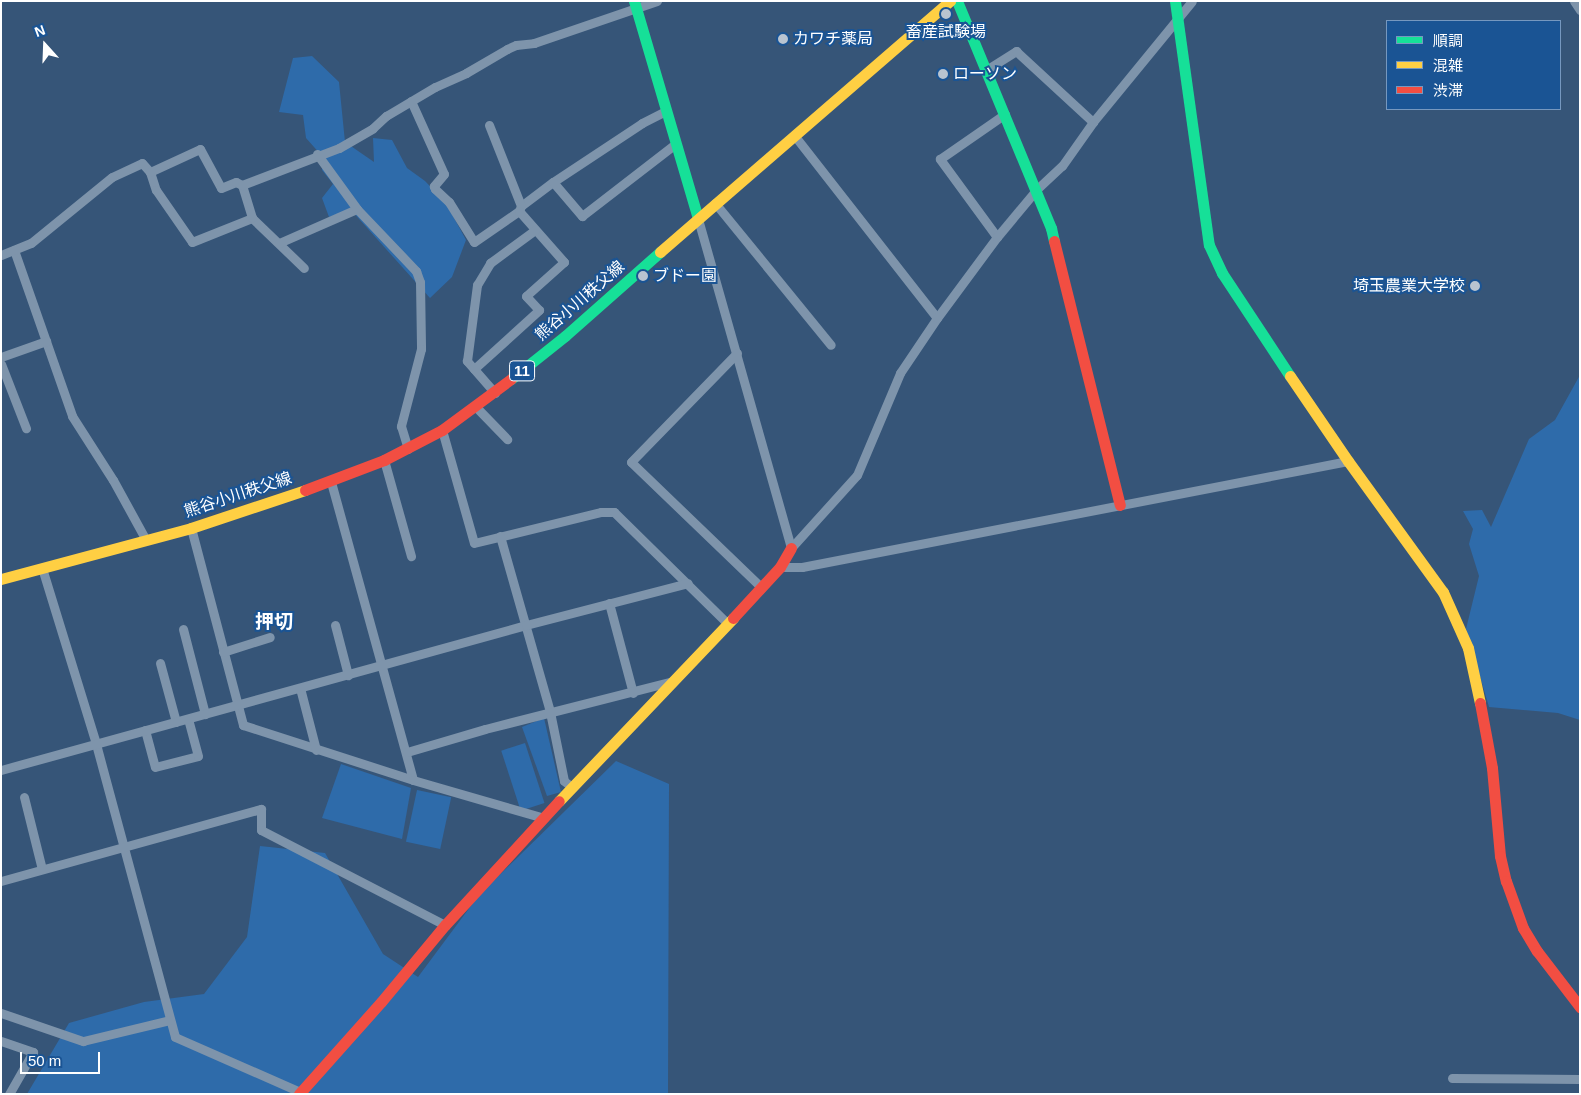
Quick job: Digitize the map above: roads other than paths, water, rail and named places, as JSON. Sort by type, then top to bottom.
[{"type":"street","points":[[242,185],[317,154],[339,148],[373,128],[386,116],[411,101],[516,45],[534,43],[635,4],[657,1]]},
{"type":"street","name":"熊谷小川秩父線","points":[[1,579],[191,528],[331,482],[408,449],[442,430],[476,408],[565,336],[950,1]]},
{"type":"street","points":[[957,1],[1037,189],[1058,252],[1120,505]]},
{"type":"street","points":[[1175,1],[1209,246],[1222,273],[1348,461],[1438,585],[1462,633],[1468,648],[1485,724],[1492,768],[1500,856],[1506,881],[1523,928],[1537,951],[1580,1007]]},
{"type":"street","points":[[42,568],[96,744],[175,1037],[300,1093],[381,1002],[445,925],[572,786],[728,624],[780,567],[791,548],[857,475],[900,373],[937,318],[998,237],[1037,189],[1062,166],[1093,122],[1192,1]]},
{"type":"street","points":[[1574,1],[1580,10]]},
{"type":"street","points":[[635,4],[737,353],[791,548]]},
{"type":"street","points":[[986,70],[1016,51],[1093,122]]},
{"type":"street","points":[[411,101],[444,174],[434,186],[435,189],[449,202],[474,242],[553,182],[642,123],[666,111]]},
{"type":"street","points":[[998,237],[940,159],[1005,114]]},
{"type":"street","points":[[474,369],[539,310],[526,296],[564,262],[535,230],[520,208],[489,125]]},
{"type":"street","points":[[794,135],[937,318]]},
{"type":"street","points":[[553,182],[582,216],[675,144]]},
{"type":"street","points":[[150,172],[200,149],[221,188],[236,182],[242,185],[252,218],[304,268]]},
{"type":"street","points":[[317,154],[357,209],[416,271],[420,282],[420,349],[401,426],[408,449]]},
{"type":"street","points":[[1,255],[31,243],[112,177],[142,163],[150,172],[156,190],[192,242],[252,218]]},
{"type":"street","points":[[715,204],[831,345]]},
{"type":"street","points":[[278,243],[357,209]]},
{"type":"street","points":[[495,393],[467,361],[477,285],[490,263],[535,230]]},
{"type":"street","points":[[14,250],[72,416],[114,480],[146,540]]},
{"type":"street","points":[[1,357],[46,341]]},
{"type":"street","points":[[737,353],[631,462],[761,587]]},
{"type":"street","points":[[1,364],[26,428]]},
{"type":"street","points":[[476,408],[506,439]]},
{"type":"street","points":[[442,430],[474,543],[601,512],[614,512],[728,624]]},
{"type":"street","points":[[384,460],[411,556]]},
{"type":"street","points":[[780,567],[802,567],[1348,461]]},
{"type":"street","points":[[331,482],[407,752],[413,780]]},
{"type":"street","points":[[191,528],[243,725],[413,780],[544,818]]},
{"type":"street","points":[[500,536],[550,712],[564,781],[572,786]]},
{"type":"street","points":[[1,770],[526,625],[688,583]]},
{"type":"street","points":[[609,604],[633,693]]},
{"type":"street","points":[[335,625],[348,675]]},
{"type":"street","points":[[183,629],[205,714]]},
{"type":"street","points":[[223,652],[270,637]]},
{"type":"street","points":[[160,663],[176,722]]},
{"type":"street","points":[[407,752],[550,712],[633,693],[676,680]]},
{"type":"street","points":[[300,688],[316,750]]},
{"type":"street","points":[[145,730],[155,767],[198,756],[188,719]]},
{"type":"street","points":[[24,797],[42,869]]},
{"type":"street","points":[[1,881],[260,809],[261,830],[445,925]]},
{"type":"street","points":[[1,1013],[83,1041],[170,1020]]},
{"type":"street","points":[[1,1041],[33,1052],[9,1094]]},
{"type":"street","points":[[1452,1078],[1580,1079]]},
{"type":"place","name":"畜産試験場","points":[[946,14]]},
{"type":"place","name":"カワチ薬局","points":[[783,39]]},
{"type":"place","name":"ローソン","points":[[943,74]]},
{"type":"place","name":"ブドー園","points":[[643,276]]},
{"type":"place","name":"埼玉農業大学校","points":[[1475,286]]},
{"type":"district","name":"押切","points":[[274,622]]}]
